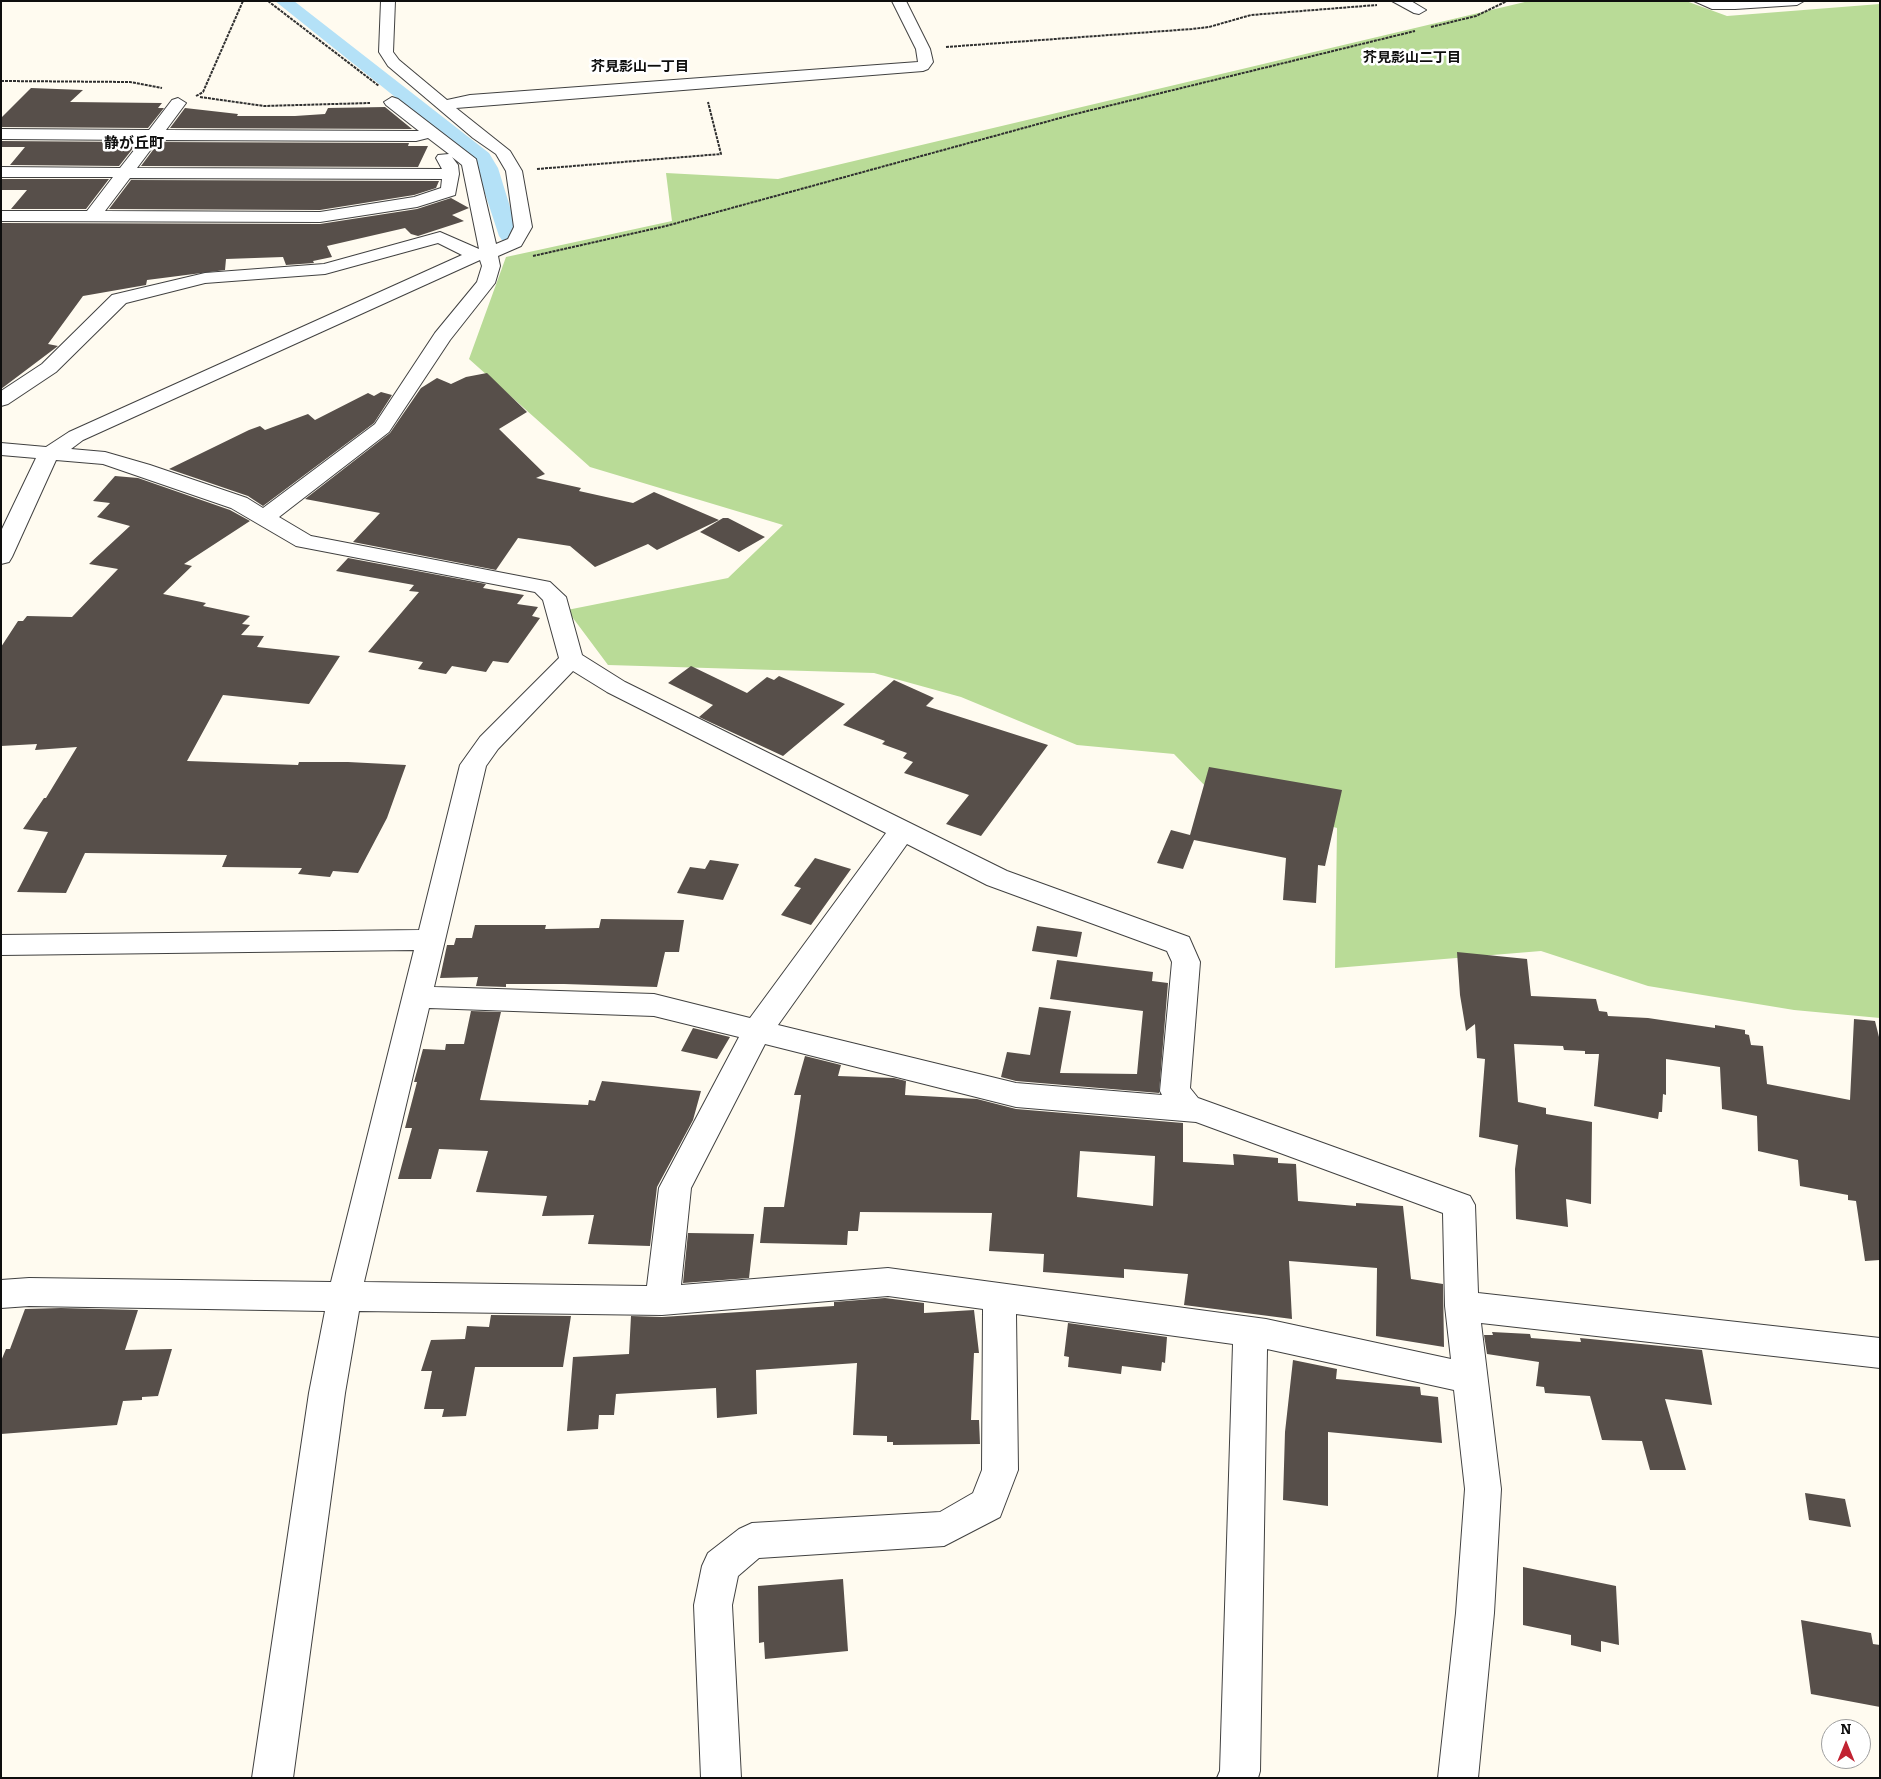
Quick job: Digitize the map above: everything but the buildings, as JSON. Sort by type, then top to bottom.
[{"type":"street","points":[[1,557],[40,466],[49,454],[76,436],[485,258],[514,242],[523,227],[514,171],[502,151],[479,135],[393,63],[386,52],[388,1]]},
{"type":"street","points":[[445,105],[470,100],[923,66],[926,62],[923,49],[898,1]]},
{"type":"street","points":[[1701,1],[1712,5],[1797,1]]},
{"type":"street","points":[[1399,2],[1419,10]]},
{"type":"street","points":[[1,216],[320,217],[417,202],[450,191],[450,165],[424,134],[392,102]]},
{"type":"street","points":[[92,216],[178,103]]},
{"type":"street","points":[[1,134],[424,134],[470,163],[485,258],[486,283],[442,337],[382,428],[265,517]]},
{"type":"street","points":[[1,172],[451,174]]},
{"type":"street","points":[[1,400],[49,368],[119,300],[204,278],[325,269],[440,237],[485,258]]},
{"type":"street","points":[[1,449],[104,458],[142,469],[239,503],[304,541],[542,587],[554,597],[571,660],[616,687],[785,770],[997,878],[1179,944],[1186,962],[1175,1091],[1187,1106],[1459,1205],[1462,1306],[1472,1379],[1483,1489],[1475,1613],[1458,1778]]},
{"type":"street","points":[[272,1778],[327,1393],[344,1298],[473,765],[489,743],[571,660]]},
{"type":"street","points":[[662,1301],[675,1188],[757,1031],[902,831]]},
{"type":"street","points":[[1,945],[430,940]]},
{"type":"street","points":[[416,997],[654,1005],[1016,1094],[1200,1110]]},
{"type":"street","points":[[1,1294],[29,1292],[344,1298],[662,1301],[888,1282],[1250,1332],[1472,1379]]},
{"type":"street","points":[[721,1778],[712,1605],[721,1566],[752,1541],[944,1529],[987,1505],[1000,1470],[999,1317],[1001,1297]]},
{"type":"street","points":[[1462,1306],[1880,1353]]},
{"type":"street","points":[[1237,1778],[1240,1771],[1250,1332]]},
{"type":"path","points":[[195,96],[203,92],[243,1]]},
{"type":"path","points":[[268,1],[396,99],[392,102]]},
{"type":"path","points":[[1426,28],[1476,16],[1507,1]]},
{"type":"path","points":[[923,49],[1192,29],[1209,27],[1251,15],[1399,2]]},
{"type":"path","points":[[485,258],[666,226],[1071,115],[1416,30]]},
{"type":"path","points":[[514,171],[721,154],[703,82]]},
{"type":"green space","points":[[1529,1],[1686,1],[1727,16],[1880,4],[1880,1018],[1794,1010],[1648,986],[1541,951],[1335,968],[1337,828],[1211,792],[1174,754],[1077,745],[961,697],[874,673],[608,665],[567,610],[728,578],[783,525],[590,467],[469,359],[506,257],[672,221],[666,173],[778,179]]},
{"type":"waterway","points":[[283,1],[482,157],[488,168],[509,236]]},
{"type":"district","name":"芥見影山二丁目","points":[[1412,58]]},
{"type":"district","name":"芥見影山一丁目","points":[[640,67]]},
{"type":"district","name":"静が丘町","points":[[134,144]]}]
